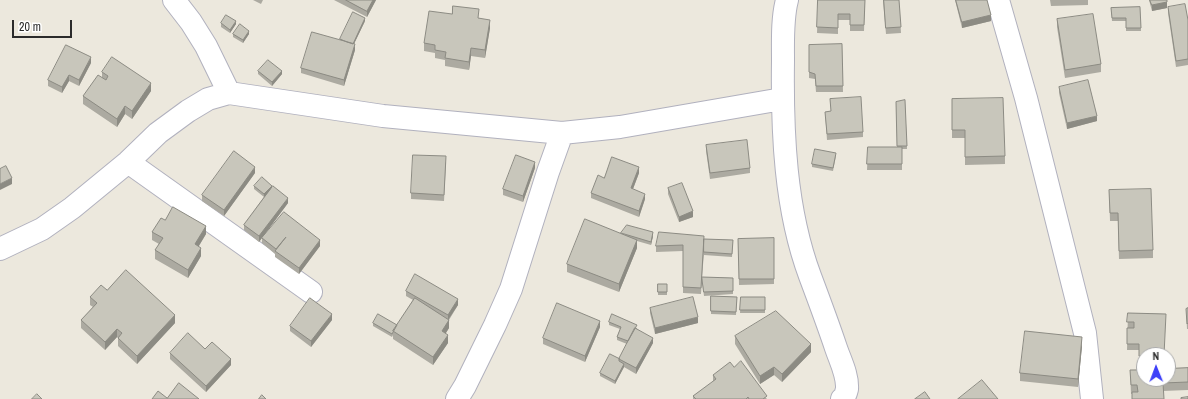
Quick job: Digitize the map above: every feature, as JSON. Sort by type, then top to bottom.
[{"type":"street","points":[[174,0],[191,22],[206,46],[229,93]]},
{"type":"street","points":[[787,0],[784,33],[782,99],[786,158],[793,213],[806,266],[840,360],[846,381],[847,390],[842,399]]},
{"type":"street","points":[[998,0],[1026,98],[1084,333],[1092,399]]},
{"type":"street","points":[[0,249],[42,229],[66,213],[128,162],[158,133],[188,111],[208,99],[229,93],[383,116],[562,133],[620,127],[782,99]]},
{"type":"street","points":[[457,399],[495,325],[511,289],[562,133]]},
{"type":"street","points":[[128,162],[311,292]]},
{"type":"building","points":[[346,0],[373,0],[367,11]]},
{"type":"building","points":[[818,0],[865,0],[864,25],[850,25],[850,14],[838,14],[838,28],[817,27]]},
{"type":"building","points":[[884,0],[899,0],[901,27],[886,28]]},
{"type":"building","points":[[956,0],[987,0],[991,15],[962,22]]},
{"type":"building","points":[[1150,0],[1167,0],[1167,2],[1152,5]]},
{"type":"building","points":[[1185,4],[1188,20],[1188,59],[1176,61],[1168,7]]},
{"type":"building","points":[[453,6],[479,9],[478,18],[490,20],[485,50],[471,48],[469,62],[445,58],[446,52],[435,50],[435,45],[424,43],[429,11],[452,14]]},
{"type":"building","points":[[1140,7],[1141,28],[1126,28],[1126,18],[1112,18],[1111,8]]},
{"type":"building","points":[[353,12],[365,18],[353,44],[340,39]]},
{"type":"building","points":[[1093,14],[1101,64],[1065,70],[1057,19]]},
{"type":"building","points":[[226,15],[236,21],[230,30],[221,23]]},
{"type":"building","points":[[240,24],[249,31],[243,40],[233,34]]},
{"type":"building","points":[[312,32],[355,44],[344,80],[301,68]]},
{"type":"building","points":[[842,44],[843,86],[816,86],[815,74],[809,72],[809,45]]},
{"type":"building","points":[[66,45],[91,57],[79,80],[69,75],[62,87],[48,80]]},
{"type":"building","points":[[112,57],[151,83],[132,111],[125,106],[117,119],[83,96],[98,75],[106,80],[108,76],[102,72]]},
{"type":"building","points":[[268,60],[282,71],[272,82],[258,71]]},
{"type":"building","points":[[1088,80],[1097,116],[1067,123],[1059,87]]},
{"type":"building","points":[[861,97],[863,132],[827,134],[825,112],[831,111],[830,99]]},
{"type":"building","points":[[1003,98],[1005,156],[965,157],[965,130],[952,130],[952,99]]},
{"type":"building","points":[[905,100],[907,146],[897,146],[896,102]]},
{"type":"building","points":[[747,140],[750,168],[710,173],[706,145]]},
{"type":"building","points":[[868,147],[902,147],[902,164],[867,164]]},
{"type":"building","points":[[815,149],[836,153],[833,168],[812,164]]},
{"type":"building","points":[[234,151],[255,167],[224,210],[202,195]]},
{"type":"building","points":[[413,155],[446,156],[444,195],[411,193]]},
{"type":"building","points":[[516,155],[535,162],[523,196],[503,189]]},
{"type":"building","points":[[612,157],[639,167],[631,188],[645,194],[639,211],[591,193],[598,175],[604,178]]},
{"type":"building","points":[[6,166],[12,178],[0,184],[0,169]]},
{"type":"building","points":[[262,177],[272,186],[264,194],[254,186]]},
{"type":"building","points":[[682,183],[693,211],[679,217],[668,188]]},
{"type":"building","points":[[273,186],[288,198],[259,236],[244,225]]},
{"type":"building","points":[[1151,189],[1153,250],[1119,251],[1118,213],[1110,213],[1109,190]]},
{"type":"building","points":[[173,207],[206,226],[195,244],[201,248],[188,270],[155,250],[163,238],[152,232],[161,218],[165,220]]},
{"type":"building","points":[[284,212],[320,240],[299,268],[275,251],[286,237],[276,249],[262,238]]},
{"type":"building","points":[[585,219],[637,240],[619,284],[567,264]]},
{"type":"building","points":[[627,225],[653,232],[651,242],[621,233]]},
{"type":"building","points":[[659,232],[704,236],[701,288],[683,287],[683,245],[656,246]]},
{"type":"building","points":[[774,238],[774,279],[739,279],[738,239]]},
{"type":"building","points":[[704,239],[733,240],[732,254],[704,252]]},
{"type":"building","points":[[126,270],[175,315],[137,356],[118,338],[122,333],[117,329],[105,342],[81,320],[97,303],[90,297],[101,285],[107,290]]},
{"type":"building","points":[[415,274],[458,299],[448,315],[406,291]]},
{"type":"building","points":[[702,277],[733,278],[733,291],[704,292]]},
{"type":"building","points":[[658,284],[667,284],[667,292],[658,292]]},
{"type":"building","points":[[711,296],[737,297],[736,312],[711,311]]},
{"type":"building","points":[[693,297],[698,317],[655,328],[650,308]]},
{"type":"building","points":[[741,297],[765,297],[765,310],[740,310]]},
{"type":"building","points":[[310,298],[332,314],[311,341],[290,326]]},
{"type":"building","points":[[415,298],[449,320],[442,331],[448,335],[433,357],[393,331]]},
{"type":"building","points":[[557,303],[600,321],[585,356],[543,338]]},
{"type":"building","points":[[1188,308],[1188,323],[1187,324],[1186,309]]},
{"type":"building","points":[[776,311],[811,344],[782,374],[774,367],[760,376],[735,336]]},
{"type":"building","points":[[1128,313],[1166,314],[1164,347],[1139,347],[1139,344],[1127,344],[1127,328],[1134,328],[1134,322],[1127,322]]},
{"type":"building","points":[[378,314],[397,325],[392,334],[373,323]]},
{"type":"building","points":[[612,314],[637,325],[628,341],[617,337],[621,327],[609,322]]},
{"type":"building","points":[[635,328],[653,338],[636,368],[619,359]]},
{"type":"building","points":[[1025,331],[1082,337],[1078,379],[1020,373]]},
{"type":"building","points":[[188,333],[205,349],[212,342],[231,359],[206,386],[170,353]]},
{"type":"building","points":[[610,354],[620,359],[619,361],[624,364],[615,381],[600,373]]},
{"type":"building","points":[[741,361],[767,396],[763,399],[749,399],[748,397],[746,399],[696,399],[693,396],[716,379],[713,375],[730,362],[734,367]]},
{"type":"building","points":[[1188,368],[1188,382],[1176,382],[1176,369]]},
{"type":"building","points":[[1130,370],[1136,370],[1136,385],[1131,385]]},
{"type":"building","points":[[982,380],[998,399],[958,399]]},
{"type":"building","points":[[179,383],[199,399],[152,399],[158,391],[167,398]]},
{"type":"building","points":[[1137,387],[1163,387],[1164,399],[1132,399],[1132,392],[1138,392]]},
{"type":"building","points":[[925,392],[930,399],[915,399]]},
{"type":"building","points":[[37,394],[42,399],[32,399]]},
{"type":"building","points":[[262,395],[266,399],[259,399]]},
{"type":"building","points":[[1188,397],[1188,399],[1181,399],[1181,398]]}]
